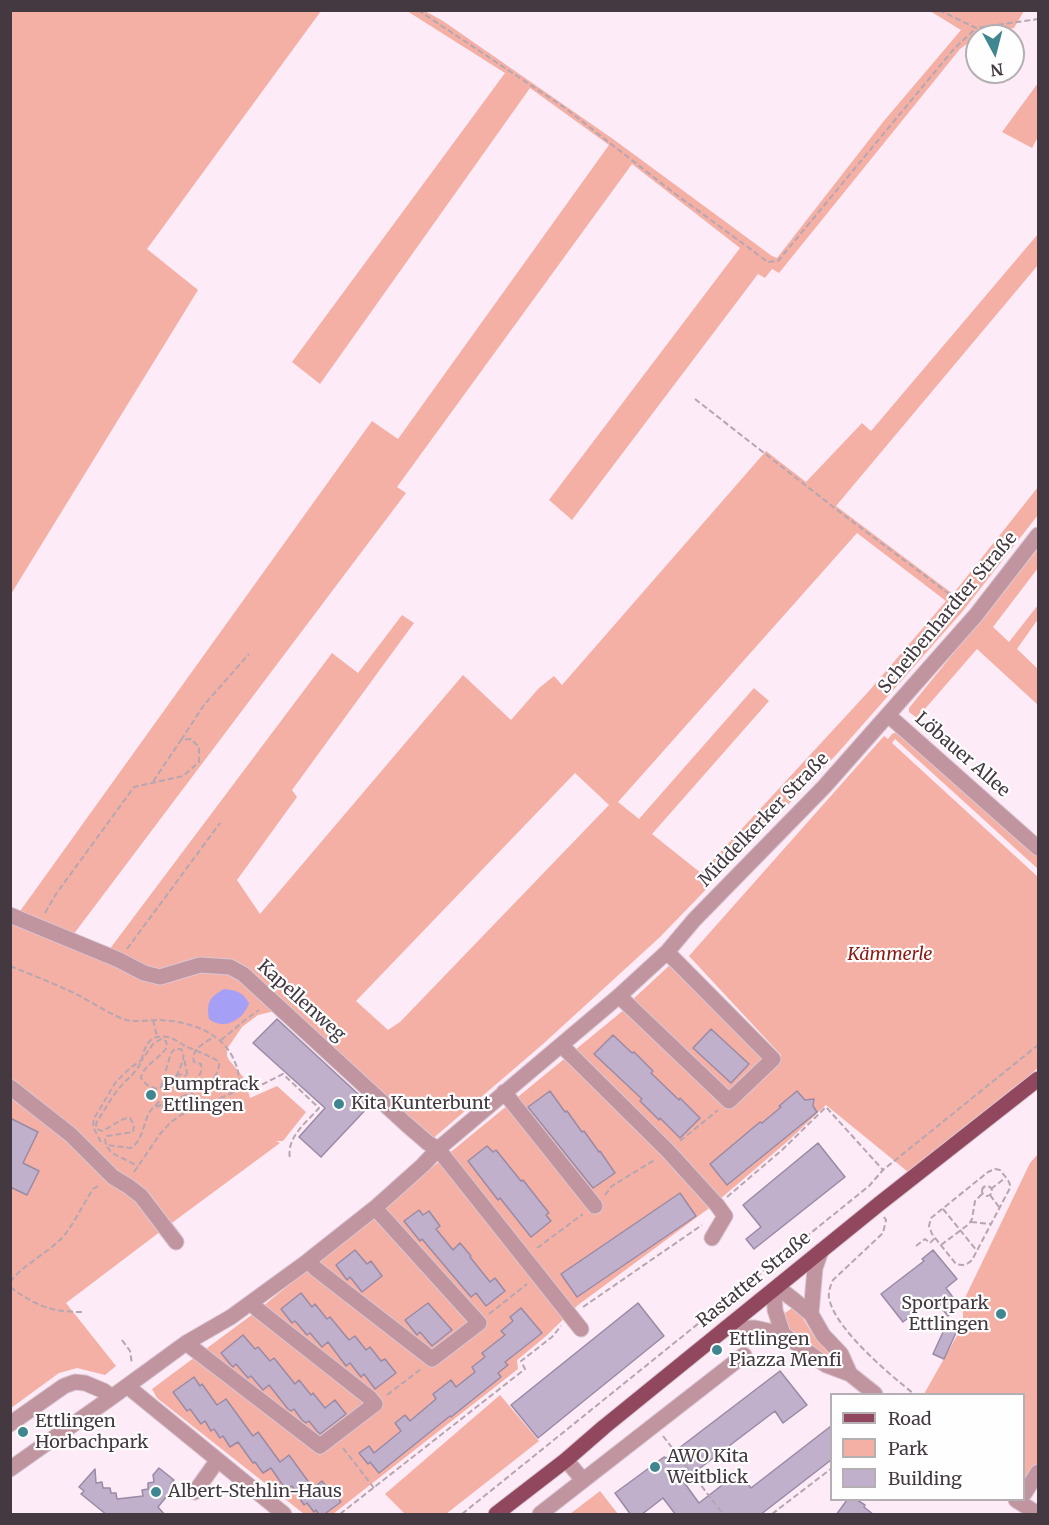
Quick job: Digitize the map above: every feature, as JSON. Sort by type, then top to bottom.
[{"type":"main road","name":"Rastatter Straße","points":[[496,1515],[879,1204],[1038,1079]]},
{"type":"street","name":"Scheibenhardter Straße","points":[[888,715],[976,615],[1038,535]]},
{"type":"street","name":"Löbauer Allee","points":[[888,715],[1038,848]]},
{"type":"street","name":"Middelkerker Straße","points":[[10,1469],[186,1343],[252,1303],[375,1208],[438,1149],[619,996],[667,951],[694,920],[824,787],[888,715]]},
{"type":"street","name":"Kapellenweg","points":[[10,915],[119,960],[144,973],[160,977],[200,966],[230,967],[243,974],[406,1124],[438,1149],[581,1329]]},
{"type":"street","points":[[619,996],[729,1101],[773,1059],[667,951]]},
{"type":"street","points":[[561,1045],[669,1151],[717,1205],[725,1216],[712,1238]]},
{"type":"street","points":[[10,1087],[71,1135],[112,1177],[141,1196],[176,1242]]},
{"type":"street","points":[[504,1092],[595,1206]]},
{"type":"street","points":[[308,1261],[432,1359],[479,1323],[375,1208]]},
{"type":"street","points":[[811,1314],[815,1268],[821,1251]]},
{"type":"street","points":[[783,1335],[775,1310],[774,1290],[785,1293],[811,1314],[823,1335],[841,1354],[850,1374]]},
{"type":"street","points":[[186,1343],[320,1446],[375,1404],[252,1303]]},
{"type":"street","points":[[726,1328],[755,1328],[783,1335],[826,1365],[850,1374],[873,1393]]},
{"type":"street","points":[[543,1514],[583,1480],[744,1355]]},
{"type":"street","points":[[10,1424],[64,1386],[75,1382],[85,1383],[112,1397]]},
{"type":"street","points":[[127,1386],[284,1515]]},
{"type":"street","points":[[566,1460],[583,1480]]},
{"type":"street","points":[[195,1492],[218,1461]]},
{"type":"street","points":[[1025,1490],[1038,1472]]},
{"type":"street","points":[[1010,1515],[1018,1501]]},
{"type":"street","points":[[1021,1501],[1038,1515]]},
{"type":"path","points":[[418,10],[565,108],[674,193],[768,262],[778,261],[953,50],[965,39]]},
{"type":"path","points":[[939,10],[968,24]]},
{"type":"path","points":[[1004,24],[1038,19]]},
{"type":"path","points":[[695,399],[968,608]]},
{"type":"path","points":[[152,783],[204,705],[249,654]]},
{"type":"path","points":[[37,926],[56,894],[134,787],[183,776],[199,762],[199,747],[191,739],[181,740]]},
{"type":"path","points":[[119,960],[220,823]]},
{"type":"path","points":[[10,966],[72,992],[115,1016],[127,1020],[162,1020],[188,1025],[215,1036],[221,1040],[237,1066],[240,1076],[238,1089]]},
{"type":"path","points":[[221,1040],[244,1020],[273,1001]]},
{"type":"path","points":[[153,1020],[157,1036]]},
{"type":"path","points":[[138,1166],[103,1146],[93,1127],[94,1118],[115,1083],[142,1060],[145,1046],[157,1036],[166,1037],[219,1062],[219,1070],[208,1084],[192,1095],[159,1105],[151,1110]]},
{"type":"path","points":[[208,1084],[200,1086],[196,1082],[202,1069],[201,1064],[192,1059],[195,1050],[215,1036]]},
{"type":"path","points":[[112,1153],[105,1139],[133,1132],[134,1125],[130,1118],[99,1131],[97,1121],[153,1044],[161,1039],[165,1041],[167,1047],[160,1057],[143,1070],[142,1081],[158,1089],[161,1087],[171,1053],[179,1048],[183,1053],[190,1088],[188,1094],[177,1099]]},
{"type":"path","points":[[462,1515],[869,1186],[883,1170],[1038,1044]]},
{"type":"path","points":[[106,1145],[131,1148],[135,1146],[151,1110],[164,1096],[175,1077],[183,1053]]},
{"type":"path","points":[[175,1077],[185,1074],[189,1082]]},
{"type":"path","points":[[128,1186],[138,1166],[160,1134],[181,1115],[238,1089],[257,1087],[283,1074],[320,1108],[293,1137],[289,1153],[290,1159]]},
{"type":"path","points":[[525,1257],[595,1206],[612,1186],[669,1151],[729,1101]]},
{"type":"path","points":[[826,1107],[883,1170]]},
{"type":"path","points":[[994,1169],[1000,1170],[1011,1184],[999,1208],[977,1251],[968,1264],[962,1266],[956,1264],[928,1226],[931,1218],[994,1169]]},
{"type":"path","points":[[10,1282],[15,1275],[63,1237],[93,1189],[112,1177]]},
{"type":"path","points":[[999,1208],[990,1195],[991,1189],[1006,1178]]},
{"type":"path","points":[[941,1245],[970,1222],[975,1201],[982,1194],[984,1187],[991,1189]]},
{"type":"path","points":[[982,1194],[990,1195]]},
{"type":"path","points":[[879,1204],[885,1220],[883,1233],[833,1280],[829,1290],[829,1300],[835,1314],[856,1343],[912,1393]]},
{"type":"path","points":[[943,1209],[977,1251]]},
{"type":"path","points":[[970,1222],[991,1224]]},
{"type":"path","points":[[916,1246],[925,1239],[930,1242],[936,1238]]},
{"type":"path","points":[[479,1323],[538,1274]]},
{"type":"path","points":[[10,1287],[42,1307],[62,1312],[82,1312]]},
{"type":"path","points":[[122,1340],[130,1351],[134,1370]]},
{"type":"path","points":[[375,1404],[432,1359]]},
{"type":"path","points":[[654,1424],[723,1515]]},
{"type":"path","points":[[333,1436],[374,1488]]},
{"type":"path","points":[[772,1515],[830,1469]]},
{"type":"green space","points":[[10,11],[321,11],[147,249],[198,290],[11,594]]},
{"type":"green space","points":[[407,11],[425,11],[443,21],[613,139],[777,258],[883,122],[961,30],[930,11],[1024,11],[1016,24],[965,24],[965,45],[779,273],[772,269],[765,278],[758,274],[572,520],[549,500],[740,248],[632,164],[397,487],[406,493],[73,935],[18,914],[372,421],[398,439],[609,145],[530,88],[320,384],[292,362],[505,73]]},
{"type":"green space","points":[[1038,83],[1038,137],[1032,148],[1002,132]]},
{"type":"green space","points":[[1038,234],[1038,265],[836,506],[953,594],[1038,487],[1038,515],[962,612],[836,755],[660,937],[543,1044],[430,1141],[245,971],[161,974],[109,950],[332,653],[358,673],[402,615],[414,623],[292,790],[297,797],[237,880],[260,914],[463,675],[511,720],[539,688],[554,676],[562,685],[766,451],[806,482],[862,423],[871,431]],"holes":[[[857,533],[946,601],[869,691],[701,873],[652,834],[769,701],[754,688],[639,819],[618,802]],[[575,773],[609,805],[400,1022],[388,1030],[356,1001]]]},
{"type":"green space","points":[[1038,549],[1038,568],[993,627],[1009,642],[1038,605],[1038,619],[1017,649],[1038,669],[1038,705],[977,649],[917,718],[909,712],[909,708]]},
{"type":"green space","name":"Kämmerle","points":[[897,732],[1038,857],[1038,869],[895,739],[892,743],[1038,877],[1038,1068],[913,1176],[826,1105],[712,1206],[578,1305],[517,1360],[518,1369],[333,1514],[304,1514],[157,1398],[152,1389],[257,1311],[625,1009],[671,964],[773,1064],[781,1055],[689,956],[884,736],[888,739]]},
{"type":"green space","points":[[10,915],[144,973],[228,972],[275,1011],[258,1015],[242,1027],[227,1049],[229,1060],[244,1078],[250,1098],[277,1086],[306,1112],[283,1141],[276,1141],[280,1143],[66,1303],[116,1366],[105,1375],[77,1368],[59,1373],[11,1408]]},
{"type":"green space","name":"Sportpark Ettlingen","points":[[1038,1154],[1038,1487],[1025,1476],[1025,1393],[925,1393],[963,1325],[963,1302],[1030,1163]]},
{"type":"green space","points":[[795,1306],[814,1336],[835,1361],[830,1362],[786,1327],[782,1315]]},
{"type":"green space","points":[[500,1395],[539,1441],[446,1514],[405,1514],[385,1494]]},
{"type":"green space","points":[[600,1491],[618,1514],[570,1514]]},
{"type":"shaded area","points":[[224,989],[238,992],[249,1003],[238,1019],[220,1024],[209,1019],[208,1008],[212,998]]},
{"type":"building","points":[[277,1019],[370,1105],[321,1157],[299,1137],[325,1108],[253,1043]]},
{"type":"building","points":[[711,1029],[749,1064],[731,1083],[693,1048]]},
{"type":"building","points":[[613,1035],[632,1053],[634,1052],[653,1071],[651,1073],[700,1118],[680,1138],[594,1054]]},
{"type":"building","points":[[550,1091],[565,1112],[567,1111],[600,1151],[615,1173],[593,1188],[528,1107]]},
{"type":"building","points":[[797,1091],[805,1100],[814,1099],[813,1106],[817,1112],[727,1185],[710,1164],[760,1122],[762,1123]]},
{"type":"building","points":[[10,1118],[38,1132],[23,1163],[39,1171],[27,1195],[10,1187]]},
{"type":"building","points":[[818,1143],[845,1177],[754,1249],[746,1239],[761,1227],[743,1205]]},
{"type":"building","points":[[487,1146],[493,1152],[496,1150],[549,1213],[546,1215],[551,1221],[531,1237],[468,1161]]},
{"type":"building","points":[[680,1193],[696,1216],[577,1297],[561,1274]]},
{"type":"building","points":[[419,1210],[423,1215],[429,1211],[440,1226],[436,1229],[453,1250],[460,1243],[490,1282],[495,1278],[505,1291],[486,1306],[476,1293],[471,1297],[404,1221]]},
{"type":"building","points":[[355,1250],[367,1264],[371,1261],[382,1276],[362,1292],[350,1277],[347,1280],[336,1265]]},
{"type":"building","points":[[933,1250],[957,1279],[946,1288],[960,1307],[948,1316],[933,1298],[903,1322],[881,1294],[924,1261],[922,1259]]},
{"type":"building","points":[[301,1293],[312,1307],[315,1304],[327,1319],[330,1317],[349,1340],[355,1336],[366,1350],[370,1347],[381,1361],[385,1359],[396,1373],[375,1389],[364,1374],[361,1377],[350,1363],[346,1366],[328,1342],[322,1347],[295,1321],[292,1323],[281,1309]]},
{"type":"building","points":[[428,1303],[452,1330],[432,1346],[420,1332],[417,1335],[405,1320]]},
{"type":"building","points":[[638,1303],[664,1336],[538,1438],[511,1405]]},
{"type":"building","points":[[521,1308],[542,1333],[505,1362],[508,1365],[498,1373],[501,1377],[379,1473],[370,1462],[368,1464],[359,1453],[369,1446],[374,1453],[401,1431],[395,1423],[405,1415],[410,1421],[436,1399],[433,1394],[451,1380],[456,1387],[475,1372],[472,1367],[485,1357],[482,1353],[505,1335],[501,1331],[513,1321],[510,1317]]},
{"type":"building","points":[[949,1319],[960,1324],[944,1359],[933,1354]]},
{"type":"building","points":[[243,1335],[270,1361],[274,1358],[295,1384],[299,1380],[325,1408],[335,1400],[346,1414],[320,1434],[309,1421],[306,1423],[302,1420],[294,1409],[291,1411],[288,1409],[269,1385],[263,1390],[236,1364],[233,1367],[221,1353]]},
{"type":"building","points":[[780,1371],[807,1405],[783,1423],[775,1411],[683,1481],[699,1503],[739,1472],[751,1488],[830,1427],[830,1461],[760,1515],[676,1515],[663,1498],[641,1515],[631,1515],[615,1493],[664,1457],[666,1458]]},
{"type":"building","points":[[194,1377],[217,1405],[226,1399],[253,1436],[258,1432],[280,1462],[289,1455],[313,1488],[322,1481],[329,1490],[331,1488],[341,1502],[323,1515],[319,1515],[307,1503],[304,1505],[292,1486],[286,1490],[271,1468],[263,1473],[238,1442],[230,1447],[223,1436],[220,1438],[214,1429],[211,1431],[205,1421],[201,1424],[190,1409],[187,1411],[173,1392]]},
{"type":"building","name":"Albert-Stehlin-Haus","points":[[159,1468],[174,1480],[171,1483],[175,1486],[158,1507],[165,1515],[107,1515],[81,1494],[84,1491],[79,1487],[95,1469],[96,1483],[102,1482],[103,1488],[110,1488],[111,1493],[116,1493],[117,1499],[143,1496],[142,1490],[148,1489],[148,1483],[154,1482],[153,1475]]},
{"type":"building","points":[[846,1501],[859,1501],[874,1515],[836,1515]]},
{"type":"place","name":"Pumptrack Ettlingen","points":[[151,1095]]},
{"type":"place","name":"Kita Kunterbunt","points":[[339,1104]]},
{"type":"place","name":"Sportpark Ettlingen","points":[[1001,1314]]},
{"type":"place","name":"Ettlingen Piazza Menfi","points":[[717,1350]]},
{"type":"place","name":"Ettlingen Horbachpark","points":[[23,1432]]},
{"type":"place","name":"AWO Kita Weitblick","points":[[655,1467]]},
{"type":"place","name":"Albert-Stehlin-Haus","points":[[156,1492]]}]
